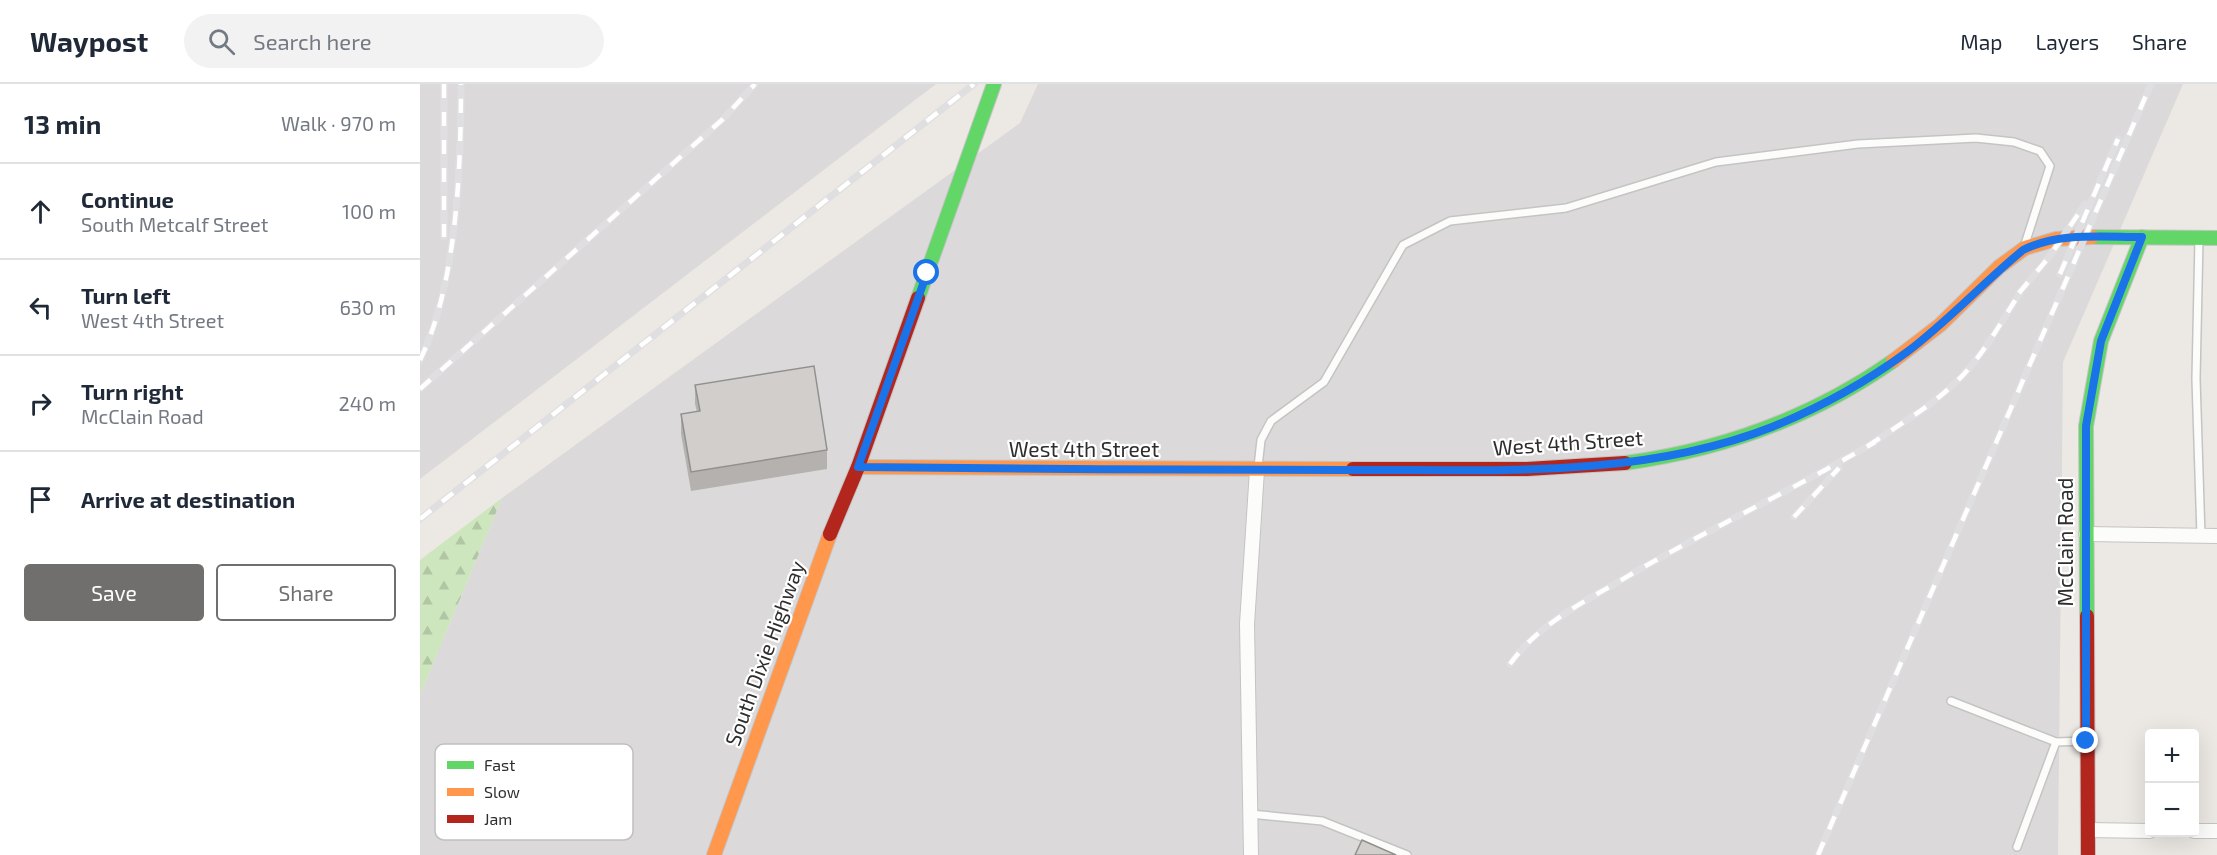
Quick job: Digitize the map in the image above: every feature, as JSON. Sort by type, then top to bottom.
[{"type":"street","name":"South Dixie Highway","points":[[714,855],[838,511],[858,467],[994,84]]},
{"type":"street","name":"McClain Road","points":[[2088,855],[2086,426],[2095,365],[2111,309],[2142,237]]},
{"type":"street","name":"West 4th Street","points":[[858,467],[1257,470],[1569,467],[1614,464],[1697,450],[1772,427],[1829,401],[1906,353],[2023,250],[2037,243],[2058,239],[2217,238]]},
{"type":"street","points":[[1251,855],[1247,624],[1257,470]]},
{"type":"street","points":[[2086,534],[2217,536]]},
{"type":"street","points":[[2088,830],[2145,831]]},
{"type":"street","points":[[2199,831],[2217,831]]},
{"type":"lane","points":[[1257,470],[1261,440],[1270,421],[1324,382],[1403,245],[1449,221],[1566,208],[1716,162],[1858,144],[1976,138],[2014,142],[2040,151],[2050,166],[2023,250]]},
{"type":"lane","points":[[2199,238],[2196,379],[2201,536]]},
{"type":"lane","points":[[1951,701],[2056,742],[2086,741]]},
{"type":"lane","points":[[2017,847],[2056,742]]},
{"type":"lane","points":[[1250,814],[1322,821],[1407,855]]},
{"type":"shaded area","points":[[420,84],[936,84],[420,479]]},
{"type":"shaded area","points":[[1038,84],[2183,84],[2063,362],[2058,855],[420,855],[420,695],[502,498],[1020,123]]},
{"type":"green space","points":[[502,498],[420,695],[420,560]]},
{"type":"building","points":[[814,366],[827,450],[691,472],[681,414],[700,411],[695,385]]},
{"type":"building","points":[[1362,840],[1396,855],[1355,855]]},
{"type":"railway","points":[[444,84],[444,237]]},
{"type":"railway","points":[[420,360],[442,297],[449,261],[458,188],[461,84]]},
{"type":"railway","points":[[420,389],[723,119],[755,84]]},
{"type":"railway","points":[[420,519],[974,84]]},
{"type":"railway","points":[[1818,855],[2151,84]]},
{"type":"railway","points":[[2060,274],[2118,139]]},
{"type":"railway","points":[[2019,293],[2050,256],[2085,204]]},
{"type":"railway","points":[[1868,446],[1935,400],[1965,373],[1992,338],[2023,288]]},
{"type":"railway","points":[[1510,664],[1545,627],[1573,608],[1682,546],[1875,442]]},
{"type":"railway","points":[[1794,517],[1839,468]]},
{"type":"traffic: fast","points":[[918,298],[994,84]]},
{"type":"traffic: fast","points":[[2092,237],[2217,238]]},
{"type":"traffic: fast","points":[[2087,616],[2086,426],[2101,341],[2142,237]]},
{"type":"traffic: fast","points":[[1625,463],[1697,449],[1765,428],[1831,399],[1893,361]]},
{"type":"traffic: slow","points":[[1893,361],[1940,325],[1999,267],[2025,248],[2056,239],[2092,237]]},
{"type":"traffic: slow","points":[[858,467],[1353,469]]},
{"type":"traffic: slow","points":[[714,855],[830,534]]},
{"type":"traffic: jam","points":[[830,534],[858,467],[918,298]]},
{"type":"traffic: jam","points":[[1353,469],[1527,469],[1625,463]]},
{"type":"traffic: jam","points":[[2087,616],[2088,855]]},
{"type":"route","points":[[927,273],[858,467],[1125,470],[1569,467],[1665,457],[1697,450],[1772,427],[1829,401],[1906,353],[2023,250],[2037,243],[2058,239],[2142,237],[2111,309],[2101,341],[2086,426],[2086,741]]}]
